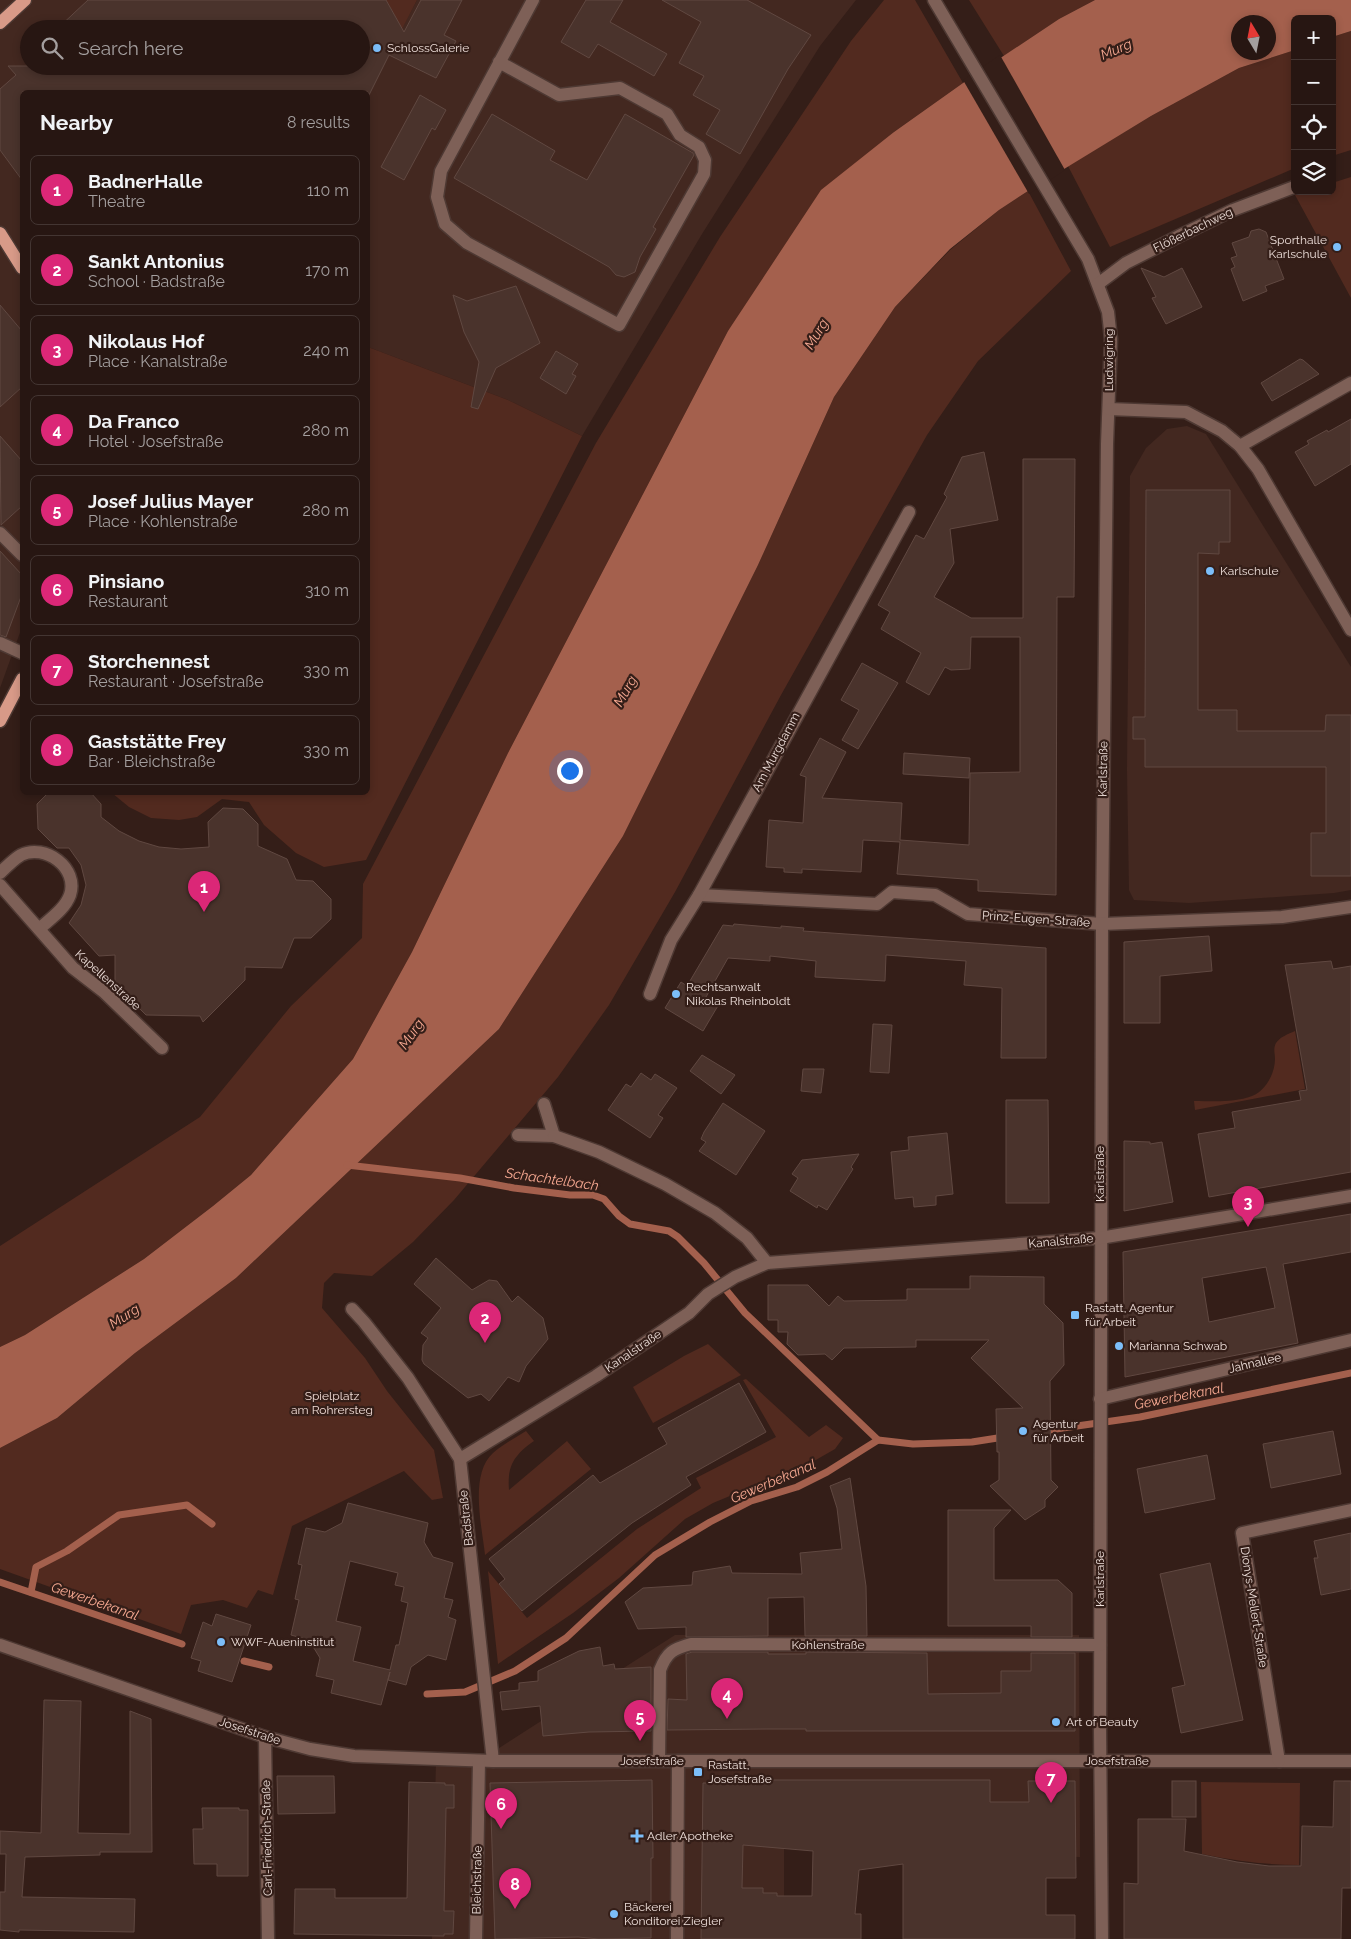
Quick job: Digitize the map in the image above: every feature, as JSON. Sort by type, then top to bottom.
[{"type":"main road","points":[[0,23],[25,0]]},
{"type":"main road","points":[[0,233],[20,265]]},
{"type":"main road","points":[[0,721],[20,683]]},
{"type":"street","points":[[498,62],[560,95],[620,88],[667,114],[680,135],[699,147],[705,160],[704,174],[618,325],[467,243],[445,224],[437,197],[441,171],[498,62],[533,0]]},
{"type":"street","name":"Ludwigring","points":[[934,0],[1088,259],[1108,312],[1111,339],[1109,409],[1186,412],[1222,431],[1240,446],[1258,469],[1351,630]]},
{"type":"street","points":[[942,0],[943,15]]},
{"type":"street","name":"Flößerbachweg","points":[[1098,284],[1126,263],[1179,236],[1233,210],[1291,188]]},
{"type":"street","points":[[1240,446],[1351,383]]},
{"type":"street","name":"Karlstraße","points":[[1102,1939],[1100,1238],[1107,444],[1109,409]]},
{"type":"street","name":"Am Murgdamm","points":[[650,994],[671,940],[699,895],[908,512]]},
{"type":"street","points":[[0,532],[20,553]]},
{"type":"street","points":[[0,642],[20,652]]},
{"type":"street","points":[[0,873],[21,855],[34,852],[46,854],[58,860],[67,869],[71,881],[71,894],[65,906],[39,929]]},
{"type":"street","name":"Kapellenstraße","points":[[0,885],[39,929],[162,1048]]},
{"type":"street","name":"Prinz-Eugen-Straße","points":[[699,895],[877,904],[892,892],[935,895],[968,914],[1102,924],[1282,917],[1351,907]]},
{"type":"street","points":[[544,1104],[554,1136]]},
{"type":"street","points":[[518,1136],[554,1136],[607,1156],[665,1184],[715,1213],[747,1238],[767,1262]]},
{"type":"street","name":"Kanalstraße","points":[[460,1459],[596,1376],[674,1324],[689,1313],[708,1294],[736,1277],[767,1262],[1100,1238],[1351,1196]]},
{"type":"street","name":"Badstraße","points":[[352,1309],[408,1378],[460,1459],[493,1761]]},
{"type":"street","name":"Jahnallee","points":[[1100,1399],[1351,1340]]},
{"type":"street","name":"Dionys-Mellert-Straße","points":[[1279,1761],[1242,1533],[1351,1510]]},
{"type":"street","name":"Kohlenstraße","points":[[659,1761],[660,1670],[665,1657],[676,1648],[691,1644],[1100,1645]]},
{"type":"street","name":"Josefstraße","points":[[0,1645],[265,1738],[310,1749],[354,1756],[479,1761],[1351,1760]]},
{"type":"street","name":"Carl-Friedrich-Straße","points":[[265,1738],[268,1939]]},
{"type":"street","name":"Bleichstraße","points":[[476,1939],[479,1761]]},
{"type":"street","points":[[677,1939],[678,1761]]},
{"type":"shaded area","points":[[0,0],[386,0],[402,28],[417,0],[856,0],[820,46],[702,234],[582,436],[508,400],[370,348],[370,90],[20,90],[20,633],[0,688]]},
{"type":"shaded area","name":"Karlschule","points":[[1187,426],[1206,434],[1351,667],[1351,890],[1334,893],[1189,903],[1134,900],[1129,890],[1127,770],[1130,476],[1146,448],[1167,429]]},
{"type":"shaded area","points":[[675,1635],[1079,1635],[1080,1857],[784,1848],[784,1939],[432,1939],[436,1760],[479,1761]]},
{"type":"green space","points":[[386,0],[417,0],[402,29]]},
{"type":"green space","points":[[884,0],[915,0],[963,83],[894,132],[728,331],[508,753],[412,952],[353,1059],[251,1175],[144,1259],[25,1335],[0,1347],[0,1246],[200,1117],[291,1006],[362,938],[363,884],[596,443],[720,237],[851,41]]},
{"type":"green space","points":[[969,0],[1095,0],[1059,19],[1004,56]]},
{"type":"green space","points":[[1351,31],[1351,150],[1336,155],[1336,60],[1336,36]]},
{"type":"green space","points":[[1291,51],[1291,170],[1110,247],[1068,166],[1151,116],[1239,68],[1264,60],[1276,60],[1276,56]]},
{"type":"green space","name":"Sporthalle Karlschule","points":[[1351,177],[1351,298],[1295,195],[1336,195],[1336,182]]},
{"type":"green space","name":"Spielplatz am Rohrersteg","points":[[1028,191],[1071,271],[978,361],[927,435],[781,695],[675,892],[609,1005],[558,1077],[454,1200],[413,1242],[372,1276],[334,1273],[324,1283],[322,1308],[365,1358],[387,1391],[434,1450],[443,1498],[432,1500],[404,1471],[292,1526],[273,1595],[258,1590],[247,1608],[223,1600],[191,1605],[181,1634],[0,1569],[0,1448],[57,1418],[135,1353],[236,1278],[499,1029],[623,836],[758,565],[834,397],[895,307],[950,250],[999,210]]},
{"type":"green space","points":[[370,348],[508,400],[582,436],[366,860],[324,867],[296,853],[264,825],[249,802],[222,799],[197,817],[179,820],[151,818],[129,807],[114,795],[370,795]]},
{"type":"green space","points":[[1295,1031],[1305,1089],[1195,1110],[1194,1101],[1238,1100],[1257,1094],[1269,1081],[1275,1064],[1274,1049],[1276,1043],[1282,1037]]},
{"type":"green space","points":[[708,1344],[741,1375],[653,1423],[633,1387],[684,1356]]},
{"type":"green space","points":[[746,1379],[809,1437],[826,1425],[843,1438],[835,1449],[814,1461],[713,1503],[685,1519],[619,1578],[573,1613],[498,1664],[488,1571],[527,1618],[637,1529],[701,1488],[696,1478],[776,1437],[743,1380]]},
{"type":"green space","points":[[526,1431],[534,1441],[521,1451],[513,1462],[509,1474],[509,1490],[567,1441],[591,1469],[485,1555],[479,1501],[481,1474],[493,1453]]},
{"type":"green space","points":[[1201,1782],[1300,1783],[1299,1865],[1250,1862],[1202,1854]]},
{"type":"water","name":"Murg","points":[[1095,0],[1351,0],[1351,31],[1336,36],[1336,15],[1291,15],[1291,51],[1276,56],[1276,15],[1231,15],[1231,60],[1264,60],[1239,68],[1151,116],[999,210],[950,249],[895,307],[834,397],[758,565],[623,836],[499,1029],[236,1278],[135,1353],[57,1418],[0,1448],[0,1347],[25,1335],[144,1259],[251,1175],[353,1059],[412,952],[508,753],[728,331],[821,190],[894,132],[1059,19]]},
{"type":"pier","points":[[1000,55],[1065,170],[1029,194],[963,80]]},
{"type":"building","name":"SchlossGalerie","points":[[88,0],[386,0],[404,32],[421,0],[462,0],[444,35],[456,41],[436,78],[389,55],[370,93],[370,90],[20,90],[20,177],[0,150],[0,89],[16,75],[8,66],[20,66],[20,75],[370,75],[370,20],[67,20]]},
{"type":"building","points":[[586,0],[623,0],[610,22],[667,54],[654,76],[598,44],[589,58],[561,42]]},
{"type":"building","points":[[662,0],[747,0],[811,35],[788,69],[740,154],[706,134],[720,110],[693,95],[704,76],[679,63],[701,22]]},
{"type":"building","points":[[420,95],[446,110],[435,130],[432,128],[404,180],[381,167]]},
{"type":"building","points":[[492,114],[555,151],[550,160],[587,180],[625,114],[693,153],[694,155],[653,227],[656,229],[640,257],[635,272],[624,277],[616,275],[609,267],[454,178]]},
{"type":"building","points":[[1259,229],[1266,232],[1284,279],[1265,286],[1267,291],[1243,301],[1231,269],[1235,267],[1231,258],[1237,256],[1232,243],[1249,237],[1251,231]]},
{"type":"building","points":[[1141,268],[1164,277],[1182,268],[1202,307],[1166,324],[1152,298],[1156,297]]},
{"type":"building","points":[[516,286],[540,343],[496,368],[478,409],[471,407],[479,362],[464,332],[453,295],[467,301]]},
{"type":"building","points":[[0,305],[20,329],[20,389],[0,407]]},
{"type":"building","points":[[556,351],[578,364],[572,374],[576,376],[566,394],[540,378]]},
{"type":"building","points":[[1300,359],[1319,374],[1272,401],[1261,383]]},
{"type":"building","points":[[1351,419],[1351,464],[1315,486],[1295,452],[1309,444],[1307,441]]},
{"type":"building","points":[[0,436],[20,459],[20,508],[1,525]]},
{"type":"building","points":[[984,452],[998,520],[950,529],[954,563],[934,597],[971,618],[1023,618],[1023,459],[1075,459],[1074,597],[1057,597],[1056,895],[978,891],[978,880],[897,874],[900,842],[863,840],[861,872],[802,869],[802,873],[784,872],[784,868],[766,867],[769,820],[803,823],[806,777],[800,775],[820,738],[846,752],[822,798],[902,803],[900,840],[969,845],[970,773],[1020,772],[1020,637],[971,637],[970,669],[951,670],[945,667],[929,695],[906,682],[921,653],[881,629],[890,612],[878,605],[916,535],[924,539],[947,497],[944,494],[962,457]]},
{"type":"building","name":"Karlschule","points":[[1146,490],[1230,490],[1230,542],[1219,542],[1219,554],[1198,553],[1198,710],[1237,710],[1237,731],[1325,731],[1326,715],[1351,715],[1351,876],[1311,876],[1311,833],[1326,833],[1326,767],[1145,767],[1145,739],[1133,739],[1133,717],[1145,717]]},
{"type":"building","points":[[0,551],[20,573],[20,599],[6,637],[0,635]]},
{"type":"building","points":[[862,663],[898,683],[858,749],[842,740],[859,710],[841,700]]},
{"type":"building","points":[[904,753],[970,758],[969,778],[903,774]]},
{"type":"building","points":[[46,795],[93,795],[101,804],[101,817],[119,831],[139,841],[159,847],[181,849],[209,847],[208,822],[223,808],[243,809],[258,824],[258,846],[287,859],[296,880],[313,881],[331,899],[331,919],[311,938],[294,938],[282,968],[245,967],[245,980],[203,1022],[200,1016],[146,1015],[115,984],[115,955],[99,956],[69,923],[81,905],[86,885],[81,865],[69,848],[57,848],[38,829],[37,804]]},
{"type":"building","points":[[734,924],[804,928],[803,931],[1046,948],[1046,1058],[1001,1058],[1002,988],[964,985],[966,961],[886,955],[885,981],[815,977],[816,961],[770,956],[770,961],[728,958],[706,997],[719,1004],[703,1031],[665,1008],[681,982],[687,986],[723,925],[733,926]]},
{"type":"building","points":[[1209,936],[1212,971],[1160,976],[1160,1023],[1124,1023],[1124,942]]},
{"type":"building","points":[[1331,961],[1333,969],[1351,966],[1351,1172],[1209,1197],[1198,1134],[1235,1128],[1232,1112],[1301,1100],[1299,1091],[1307,1090],[1285,965]]},
{"type":"building","points":[[873,1024],[892,1025],[889,1073],[870,1072]]},
{"type":"building","points":[[702,1055],[735,1075],[721,1094],[690,1071]]},
{"type":"building","points":[[803,1069],[824,1069],[821,1093],[801,1091]]},
{"type":"building","points":[[641,1073],[651,1080],[655,1074],[677,1088],[658,1115],[663,1118],[650,1138],[608,1110],[626,1084],[631,1087]]},
{"type":"building","points":[[1006,1100],[1048,1100],[1049,1203],[1006,1203]]},
{"type":"building","points":[[723,1103],[765,1131],[736,1175],[699,1151],[706,1142],[701,1139],[704,1132]]},
{"type":"building","points":[[947,1133],[953,1194],[936,1196],[936,1205],[914,1207],[913,1197],[895,1199],[891,1152],[909,1150],[908,1137]]},
{"type":"building","points":[[1124,1141],[1150,1142],[1150,1144],[1162,1142],[1173,1202],[1124,1211]]},
{"type":"building","points":[[859,1154],[851,1167],[853,1169],[827,1210],[818,1205],[817,1208],[790,1191],[798,1178],[792,1174],[802,1160]]},
{"type":"building","points":[[1351,1214],[1351,1252],[1283,1264],[1298,1343],[1125,1377],[1123,1252]],"holes":[[[1266,1267],[1275,1308],[1209,1322],[1202,1278]]]},
{"type":"building","points":[[436,1258],[472,1290],[489,1280],[497,1281],[512,1302],[518,1296],[543,1318],[548,1339],[526,1366],[519,1382],[508,1377],[489,1401],[481,1394],[468,1398],[424,1364],[422,1360],[423,1345],[428,1338],[421,1333],[441,1308],[414,1284]]},
{"type":"building","name":"Agentur für Arbeit","points":[[970,1276],[1044,1277],[1044,1304],[1063,1323],[1064,1365],[1050,1381],[1051,1480],[1058,1487],[1045,1500],[1045,1507],[1025,1520],[990,1486],[999,1480],[996,1409],[1023,1408],[971,1358],[989,1340],[916,1340],[916,1347],[844,1348],[832,1360],[825,1354],[798,1355],[787,1344],[788,1332],[778,1332],[778,1320],[768,1320],[768,1285],[808,1285],[829,1306],[838,1296],[844,1301],[907,1300],[907,1289],[970,1289]]},
{"type":"building","points":[[739,1383],[766,1432],[686,1477],[691,1485],[632,1523],[522,1611],[499,1584],[505,1579],[489,1559],[593,1475],[600,1483],[667,1444],[658,1428]]},
{"type":"building","points":[[1333,1431],[1341,1474],[1271,1488],[1263,1444]]},
{"type":"building","points":[[1207,1455],[1215,1499],[1145,1513],[1137,1469]]},
{"type":"building","points":[[850,1478],[866,1586],[867,1636],[805,1636],[804,1597],[768,1598],[768,1636],[686,1637],[686,1627],[638,1629],[625,1602],[643,1588],[692,1585],[693,1572],[730,1566],[732,1573],[802,1574],[800,1553],[842,1549],[837,1508],[830,1486]]},
{"type":"building","points":[[348,1503],[428,1523],[424,1542],[433,1557],[453,1563],[444,1598],[453,1600],[448,1617],[456,1620],[446,1660],[428,1655],[411,1667],[406,1685],[388,1680],[390,1672],[381,1705],[331,1693],[334,1680],[316,1676],[320,1658],[309,1640],[291,1635],[299,1600],[295,1599],[302,1565],[298,1564],[306,1528],[325,1532],[342,1523]],"holes":[[[350,1561],[398,1573],[395,1585],[404,1587],[401,1601],[408,1603],[399,1645],[396,1645],[390,1670],[353,1661],[361,1627],[336,1621]]]},
{"type":"building","points":[[948,1510],[1011,1510],[994,1528],[994,1580],[1058,1580],[1072,1593],[1072,1637],[1031,1637],[1031,1626],[948,1626]]},
{"type":"building","points":[[1351,1533],[1351,1589],[1321,1595],[1314,1558],[1318,1558],[1314,1541]]},
{"type":"building","points":[[1210,1563],[1243,1720],[1181,1733],[1172,1688],[1185,1685],[1160,1574]]},
{"type":"building","name":"WWF-Aueninstitut","points":[[216,1614],[251,1625],[232,1682],[198,1671],[201,1661],[191,1658],[203,1622],[212,1626]]},
{"type":"building","points":[[600,1647],[603,1666],[614,1664],[615,1669],[651,1667],[651,1731],[589,1732],[543,1736],[540,1706],[502,1710],[500,1692],[519,1690],[519,1683],[538,1681],[538,1671],[579,1651]]},
{"type":"building","points":[[692,1652],[768,1652],[768,1654],[806,1654],[806,1652],[927,1653],[928,1694],[1001,1693],[1001,1671],[1031,1671],[1031,1653],[1075,1653],[1075,1731],[667,1730],[668,1699],[687,1700],[686,1654]]},
{"type":"building","points":[[44,1700],[81,1701],[78,1833],[130,1834],[130,1711],[151,1719],[152,1852],[100,1852],[100,1855],[25,1857],[22,1897],[135,1899],[134,1932],[19,1930],[19,1932],[0,1930],[0,1892],[5,1892],[6,1854],[0,1854],[0,1831],[41,1833]]},
{"type":"building","points":[[277,1776],[334,1776],[335,1813],[278,1814]]},
{"type":"building","points":[[652,1780],[651,1938],[495,1939],[490,1783]]},
{"type":"building","points":[[727,1780],[990,1780],[990,1802],[1029,1802],[1028,1781],[1075,1781],[1076,1878],[1046,1878],[1046,1915],[1075,1915],[1075,1939],[903,1939],[903,1864],[859,1870],[855,1914],[861,1914],[861,1939],[701,1939],[703,1783],[727,1783]],"holes":[[[743,1845],[813,1851],[812,1896],[777,1896],[777,1893],[763,1893],[763,1888],[742,1888]]]},
{"type":"building","points":[[1172,1781],[1196,1781],[1196,1817],[1172,1817]]},
{"type":"building","points":[[1334,1781],[1351,1781],[1351,1888],[1342,1888],[1341,1939],[1124,1939],[1124,1883],[1138,1884],[1138,1819],[1186,1819],[1184,1851],[1237,1862],[1269,1866],[1301,1866],[1302,1826],[1333,1827]]},
{"type":"building","points":[[409,1782],[454,1785],[454,1808],[446,1808],[444,1911],[454,1911],[453,1934],[444,1934],[444,1936],[294,1934],[295,1889],[335,1889],[335,1898],[407,1898]]},
{"type":"building","points":[[202,1808],[239,1808],[239,1810],[248,1810],[248,1876],[217,1876],[217,1864],[194,1864],[193,1829],[203,1829]]},
{"type":"waterway","name":"Schachtelbach","points":[[347,1165],[460,1178],[514,1188],[570,1195],[593,1195],[604,1199],[619,1216],[630,1224],[669,1231],[678,1237],[704,1263],[745,1313],[878,1440]]},
{"type":"waterway","name":"Gewerbekanal","points":[[1042,1431],[1140,1417],[1351,1373]]},
{"type":"waterway","name":"Gewerbekanal","points":[[427,1694],[465,1692],[515,1671],[566,1638],[655,1555],[710,1522],[751,1501],[797,1487],[827,1472],[878,1440],[913,1444],[972,1442],[1004,1437]]},
{"type":"waterway","points":[[31,1592],[36,1567],[67,1551],[119,1515],[187,1505],[212,1524]]},
{"type":"waterway","name":"Gewerbekanal","points":[[0,1582],[182,1644]]},
{"type":"waterway","name":"Gewerbekanal","points":[[244,1661],[269,1667]]},
{"type":"place","name":"SchlossGalerie","points":[[377,48]]},
{"type":"place","name":"Sporthalle Karlschule","points":[[1337,247]]},
{"type":"place","name":"Karlschule","points":[[1210,571]]},
{"type":"place","name":"BadnerHalle","points":[[204,912]]},
{"type":"place","name":"Rechtsanwalt Nikolas Rheinboldt","points":[[676,994]]},
{"type":"place","name":"Nikolaus Hof","points":[[1248,1227]]},
{"type":"place","name":"Rastatt, Agentur für Arbeit","points":[[1075,1315]]},
{"type":"place","name":"Sankt Antonius","points":[[485,1343]]},
{"type":"place","name":"Marianna Schwab","points":[[1119,1346]]},
{"type":"place","name":"Agentur für Arbeit","points":[[1023,1431]]},
{"type":"place","name":"WWF-Aueninstitut","points":[[221,1642]]},
{"type":"place","name":"Da Franco","points":[[727,1719]]},
{"type":"place","name":"Art of Beauty","points":[[1056,1722]]},
{"type":"place","name":"Josef Julius Mayer","points":[[640,1741]]},
{"type":"place","name":"Rastatt, Josefstraße","points":[[698,1772]]},
{"type":"place","name":"Storchennest","points":[[1051,1803]]},
{"type":"place","name":"Pinsiano","points":[[501,1829]]},
{"type":"place","name":"Adler Apotheke","points":[[637,1836]]},
{"type":"place","name":"Gaststätte Frey","points":[[515,1909]]},
{"type":"place","name":"Bäckerei Konditorei Ziegler","points":[[614,1914]]}]
